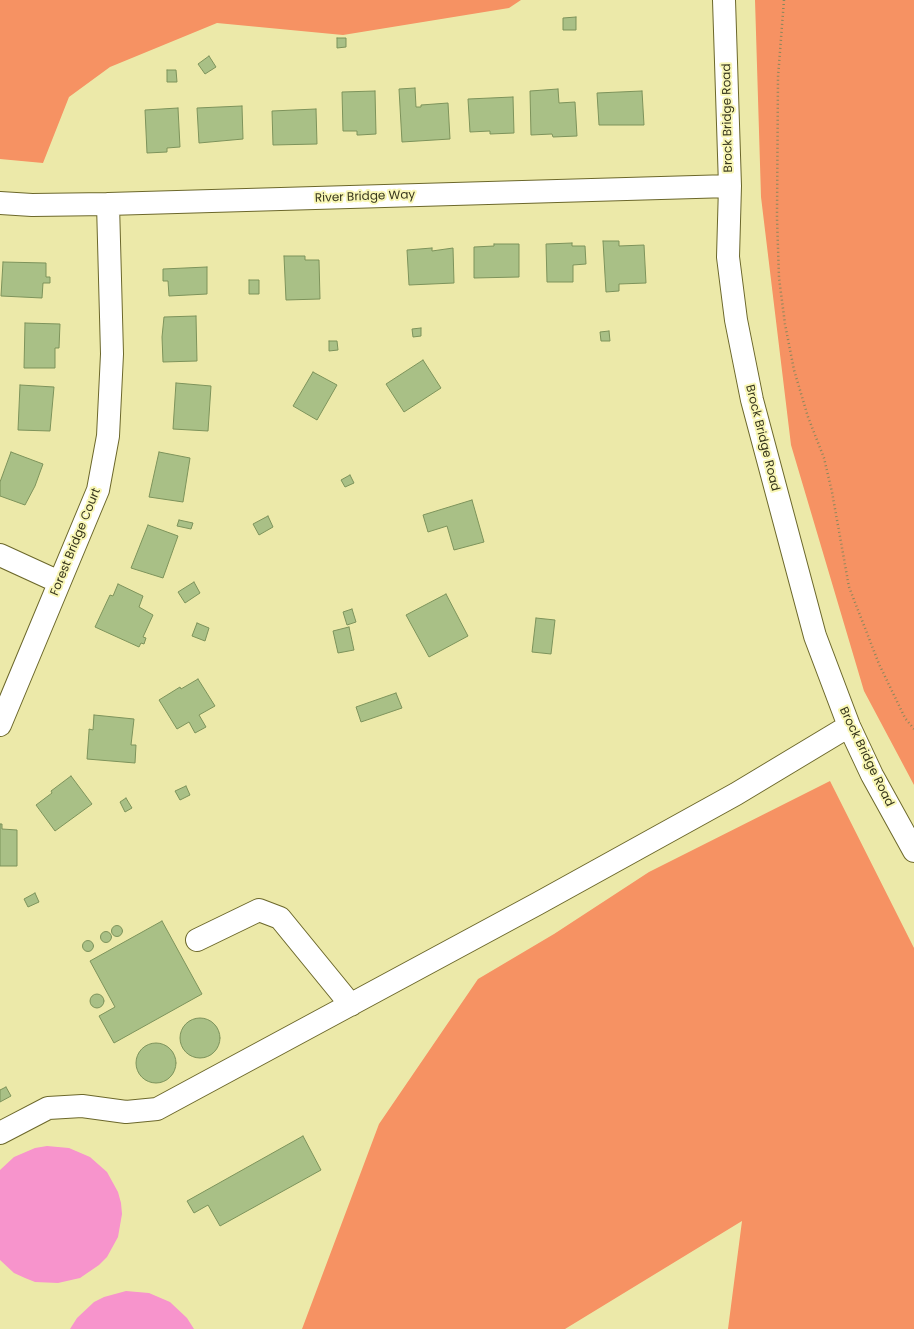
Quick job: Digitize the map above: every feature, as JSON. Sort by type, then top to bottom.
[{"type":"street","name":"Brock Bridge Road","points":[[724,0],[730,186],[728,257],[736,320],[752,400],[815,636],[849,726],[872,775],[914,851]]},
{"type":"street","name":"River Bridge Way","points":[[0,203],[32,205],[108,204],[730,186]]},
{"type":"street","name":"Forest Bridge Court","points":[[0,725],[98,490],[108,436],[112,354],[108,204]]},
{"type":"street","points":[[0,555],[60,582]]},
{"type":"street","points":[[0,1133],[48,1108],[82,1106],[126,1112],[157,1109],[351,1005],[736,794],[849,726]]},
{"type":"street","points":[[197,940],[259,910],[280,918],[351,1005]]},
{"type":"path","points":[[784,0],[778,77],[777,218],[779,278],[785,324],[794,370],[808,417],[824,458],[832,492],[849,587],[879,664],[905,718],[914,729]]},
{"type":"shaded area","points":[[0,0],[521,0],[509,8],[343,35],[217,23],[110,67],[69,97],[43,163],[0,159]]},
{"type":"shaded area","points":[[755,0],[914,0],[914,785],[864,691],[791,445],[761,197]]},
{"type":"shaded area","points":[[830,781],[914,948],[914,1329],[728,1329],[742,1221],[565,1329],[302,1329],[379,1124],[478,979],[554,934],[649,872]]},
{"type":"shaded area","points":[[47,1146],[69,1148],[90,1157],[107,1172],[118,1192],[122,1214],[118,1237],[107,1257],[99,1265],[80,1278],[58,1283],[35,1282],[14,1273],[0,1260],[0,1170],[14,1157],[35,1148]]},
{"type":"shaded area","points":[[126,1291],[149,1293],[170,1302],[187,1318],[194,1329],[70,1329],[77,1318],[94,1302],[104,1297]]},
{"type":"building","points":[[576,17],[576,30],[563,30],[563,18]]},
{"type":"building","points":[[337,38],[346,38],[346,47],[337,48]]},
{"type":"building","points":[[209,56],[216,67],[205,74],[198,64]]},
{"type":"building","points":[[167,70],[176,70],[177,82],[167,82]]},
{"type":"building","points":[[415,88],[416,107],[421,107],[421,105],[448,103],[450,139],[402,142],[399,89]]},
{"type":"building","points":[[558,89],[559,103],[575,102],[577,136],[553,137],[552,134],[531,135],[530,91]]},
{"type":"building","points":[[375,91],[376,134],[357,135],[357,131],[343,131],[342,92]]},
{"type":"building","points":[[642,91],[644,125],[599,125],[597,93]]},
{"type":"building","points":[[513,97],[514,133],[490,134],[490,131],[470,132],[468,99]]},
{"type":"building","points":[[242,106],[243,139],[199,143],[197,108]]},
{"type":"building","points":[[178,108],[180,147],[167,148],[167,152],[147,153],[145,110]]},
{"type":"building","points":[[316,109],[317,144],[273,145],[272,111]]},
{"type":"building","points":[[603,241],[619,241],[619,246],[644,245],[646,283],[619,284],[619,291],[606,292]]},
{"type":"building","points":[[572,243],[572,246],[585,246],[586,264],[573,265],[573,282],[547,282],[546,244]]},
{"type":"building","points":[[494,244],[519,244],[519,277],[474,278],[474,247],[494,246]]},
{"type":"building","points":[[432,248],[432,251],[453,248],[454,283],[409,285],[407,250]]},
{"type":"building","points":[[284,256],[305,256],[305,260],[319,260],[320,299],[286,300]]},
{"type":"building","points":[[3,262],[46,263],[46,277],[50,277],[50,283],[43,283],[42,298],[1,296]]},
{"type":"building","points":[[207,267],[207,294],[169,296],[168,281],[163,281],[163,269]]},
{"type":"building","points":[[249,280],[259,280],[259,294],[249,294]]},
{"type":"building","points":[[196,316],[197,361],[163,362],[162,337],[164,317]]},
{"type":"building","points":[[25,323],[60,324],[59,348],[55,348],[55,368],[24,368]]},
{"type":"building","points":[[421,328],[421,336],[413,337],[412,329]]},
{"type":"building","points":[[609,331],[610,341],[601,341],[600,332]]},
{"type":"building","points":[[329,341],[337,341],[338,350],[329,351]]},
{"type":"building","points":[[423,360],[441,388],[404,412],[386,384]]},
{"type":"building","points":[[313,372],[337,385],[317,420],[293,406]]},
{"type":"building","points":[[176,383],[211,386],[208,431],[173,429]]},
{"type":"building","points":[[20,385],[54,387],[50,431],[18,430]]},
{"type":"building","points":[[11,452],[43,464],[35,486],[25,505],[0,496],[0,482]]},
{"type":"building","points":[[159,452],[190,458],[183,502],[149,497]]},
{"type":"building","points":[[350,475],[354,483],[345,487],[341,480]]},
{"type":"building","points":[[472,500],[484,542],[454,550],[447,526],[428,532],[423,515]]},
{"type":"building","points":[[268,516],[273,527],[259,535],[253,524]]},
{"type":"building","points":[[179,520],[193,523],[191,529],[177,526]]},
{"type":"building","points":[[148,525],[178,536],[163,578],[131,568]]},
{"type":"building","points":[[194,582],[200,593],[185,603],[178,592]]},
{"type":"building","points":[[118,584],[143,596],[139,607],[153,615],[143,637],[146,638],[144,644],[141,643],[139,647],[95,627],[110,595],[113,596]]},
{"type":"building","points":[[446,594],[468,636],[429,657],[406,615]]},
{"type":"building","points":[[352,609],[356,622],[347,625],[343,612]]},
{"type":"building","points":[[536,618],[555,620],[551,654],[532,652]]},
{"type":"building","points":[[197,623],[209,628],[205,641],[192,636]]},
{"type":"building","points":[[349,627],[354,650],[338,653],[333,631]]},
{"type":"building","points":[[198,679],[215,706],[199,715],[206,727],[195,733],[189,722],[177,729],[159,700],[180,687],[181,689]]},
{"type":"building","points":[[396,693],[402,708],[361,722],[356,707]]},
{"type":"building","points":[[94,715],[134,719],[131,745],[136,745],[135,763],[87,759],[89,729],[93,730]]},
{"type":"building","points":[[71,776],[92,804],[55,831],[36,805],[52,793],[51,791]]},
{"type":"building","points":[[186,786],[190,795],[180,800],[175,791]]},
{"type":"building","points":[[126,798],[132,808],[125,812],[120,802]]},
{"type":"building","points":[[0,824],[2,824],[2,829],[17,830],[17,866],[0,866]]},
{"type":"building","points":[[35,893],[39,902],[28,907],[24,899]]},
{"type":"building","points":[[162,921],[202,994],[114,1043],[99,1016],[115,1007],[90,961]]},
{"type":"building","points":[[117,925],[121,927],[123,931],[121,935],[117,937],[113,935],[111,931],[113,927]]},
{"type":"building","points":[[106,931],[110,933],[112,937],[110,941],[106,943],[102,941],[100,937],[102,933]]},
{"type":"building","points":[[88,940],[92,942],[94,946],[92,950],[88,952],[84,950],[82,946],[84,942]]},
{"type":"building","points":[[97,994],[102,996],[104,1001],[102,1006],[97,1008],[92,1006],[90,1001],[92,996]]},
{"type":"building","points":[[196,1018],[204,1018],[211,1021],[217,1027],[220,1038],[217,1049],[211,1055],[204,1058],[196,1058],[189,1055],[183,1049],[180,1042],[180,1034],[183,1027],[189,1021]]},
{"type":"building","points":[[160,1043],[167,1046],[173,1052],[176,1063],[175,1071],[167,1080],[160,1083],[152,1083],[145,1080],[137,1071],[136,1059],[139,1052],[148,1044]]},
{"type":"building","points":[[6,1087],[11,1096],[0,1102],[0,1090]]},
{"type":"building","points":[[303,1136],[321,1170],[220,1226],[208,1205],[194,1213],[187,1201]]}]
